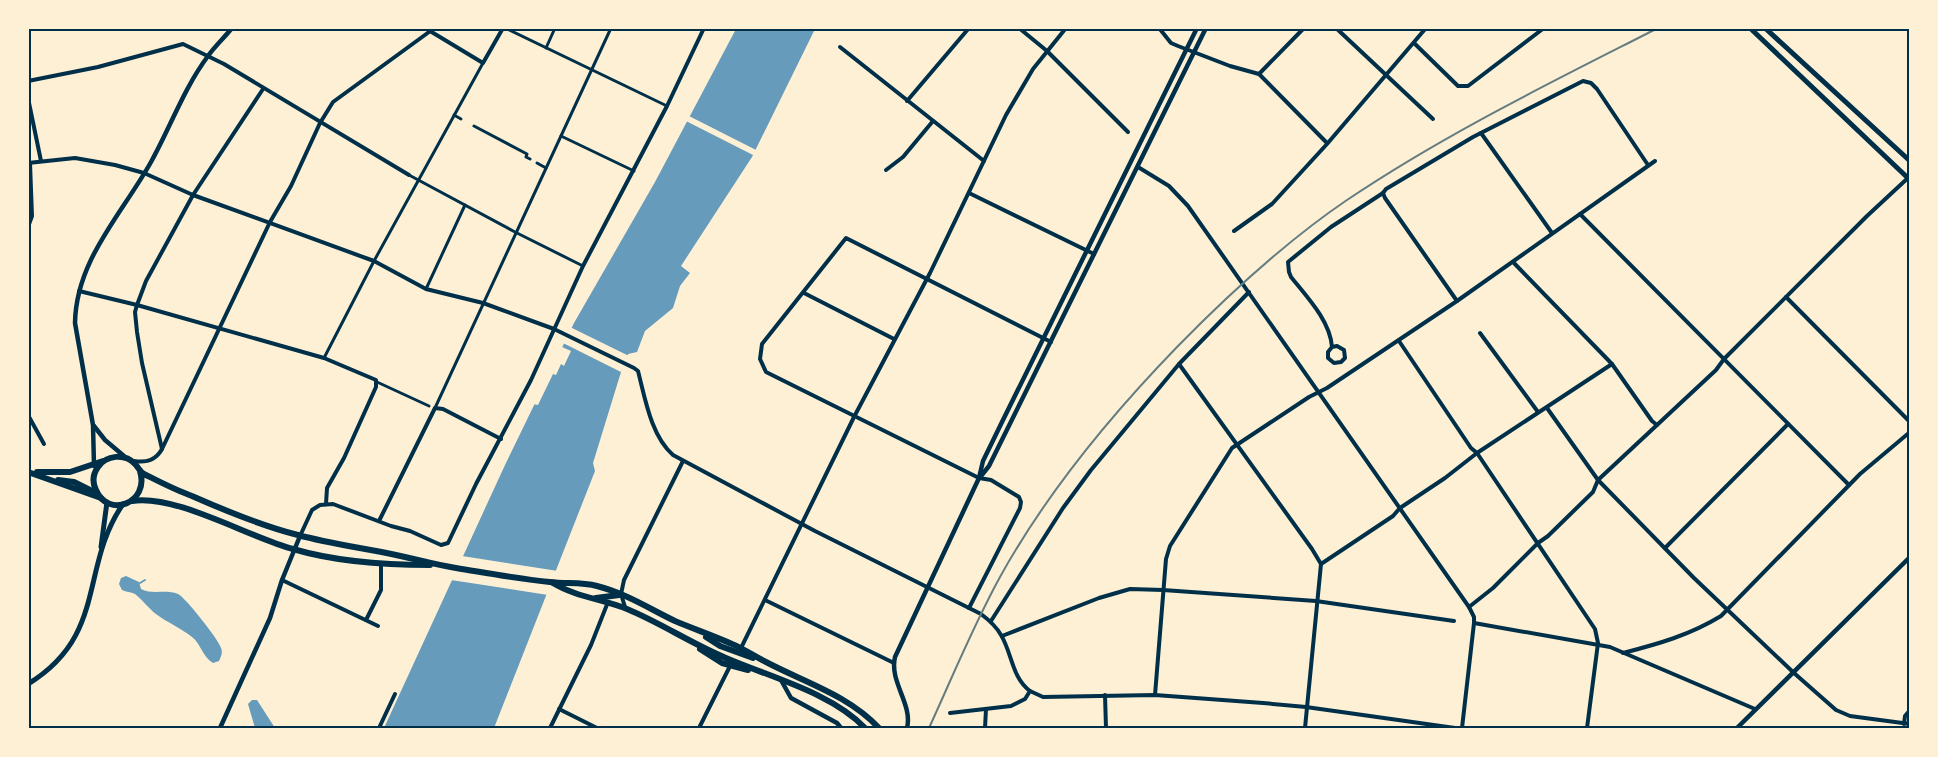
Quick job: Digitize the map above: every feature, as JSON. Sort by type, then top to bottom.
[{"type":"highway","points":[[28,471],[70,471],[114,457],[129,459],[140,471],[205,502],[300,536],[457,568],[553,583],[586,584],[609,593],[621,594],[692,628],[741,648],[767,663]]},
{"type":"highway","points":[[102,498],[94,483],[96,472],[103,461]]},
{"type":"highway","points":[[28,471],[49,479],[74,482],[102,498],[123,504],[148,499],[168,503],[294,550],[381,564],[440,565]]},
{"type":"highway","points":[[132,501],[141,488],[140,471]]},
{"type":"highway","points":[[553,583],[572,593],[627,609],[685,639],[816,696],[852,716],[865,729]]},
{"type":"highway","points":[[593,599],[609,593]]},
{"type":"highway","points":[[692,628],[720,646],[767,663],[821,687],[854,706],[879,729]]},
{"type":"highway","points":[[685,639],[730,666],[766,674]]},
{"type":"main road","points":[[1750,28],[1909,178]]},
{"type":"main road","points":[[1765,28],[1910,161]]},
{"type":"main road","points":[[100,555],[102,498]]},
{"type":"main road","points":[[28,684],[43,675],[63,656],[76,638],[86,613],[100,555],[123,504]]},
{"type":"street","points":[[96,472],[93,464],[93,425],[75,322],[79,290],[92,256],[144,173],[208,55],[232,28]]},
{"type":"street","points":[[324,358],[418,179],[504,28],[667,106]]},
{"type":"street","points":[[546,48],[555,28]]},
{"type":"street","points":[[379,521],[435,408],[610,28]]},
{"type":"street","points":[[907,101],[969,28]]},
{"type":"street","points":[[1019,28],[1047,51],[1128,132]]},
{"type":"street","points":[[741,648],[854,417],[925,278],[930,273],[1016,95],[1066,28]]},
{"type":"street","points":[[1159,28],[1171,43],[1186,50],[1259,74],[1327,144]]},
{"type":"street","points":[[907,729],[908,713],[896,682],[894,663],[900,646],[979,478],[983,461],[1197,28]]},
{"type":"street","points":[[979,478],[989,466],[1206,28]]},
{"type":"street","points":[[1259,74],[1304,28]]},
{"type":"street","points":[[1336,28],[1432,120]]},
{"type":"street","points":[[1234,231],[1272,204],[1327,144],[1426,28]]},
{"type":"street","points":[[1414,43],[1458,86],[1468,86],[1544,28]]},
{"type":"street","points":[[220,729],[270,618],[282,580],[312,510],[326,504],[341,506],[441,545],[448,543],[476,484],[531,380],[583,266],[667,106],[703,29]]},
{"type":"street","points":[[93,425],[105,440],[129,459],[148,462],[159,454],[270,222],[291,186],[320,123],[333,102],[427,30],[483,63]]},
{"type":"street","points":[[28,81],[98,67],[183,44],[208,55],[409,175],[583,266]]},
{"type":"street","points":[[840,47],[984,161]]},
{"type":"street","points":[[1332,348],[1330,336],[1321,316],[1289,272],[1290,258],[1386,189],[1481,133],[1581,82],[1588,81],[1597,89],[1648,165]]},
{"type":"street","points":[[162,449],[142,363],[135,312],[146,281],[193,195],[263,89]]},
{"type":"street","points":[[28,98],[41,161]]},
{"type":"street","points":[[454,116],[461,119]]},
{"type":"street","points":[[886,170],[903,157],[933,121]]},
{"type":"street","points":[[474,126],[526,154],[530,159]]},
{"type":"street","points":[[1481,133],[1552,233]]},
{"type":"street","points":[[561,136],[634,171]]},
{"type":"street","points":[[28,227],[32,216],[29,163],[75,158],[115,165],[144,173],[193,195],[374,261],[426,289],[483,303],[567,335],[638,371],[655,427],[667,450],[682,461],[969,608],[991,622],[1002,636],[1020,680],[1030,692],[1043,697],[1155,695],[1306,707],[1455,729]]},
{"type":"street","points":[[1155,695],[1166,559],[1170,546],[1228,452],[1457,301],[1654,161]]},
{"type":"street","points":[[537,163],[546,168]]},
{"type":"street","points":[[1138,167],[1169,186],[1188,206],[1469,607],[1474,623],[1462,729]]},
{"type":"street","points":[[1469,607],[1493,588],[1548,536],[1593,492],[1598,480],[1716,370],[1724,359],[1786,297],[1909,178]]},
{"type":"street","points":[[969,193],[1094,254]]},
{"type":"street","points":[[1383,193],[1457,301]]},
{"type":"street","points":[[426,289],[465,205]]},
{"type":"street","points":[[1580,213],[1849,485]]},
{"type":"street","points":[[969,608],[1020,508],[1020,500],[991,480],[979,478],[766,372],[760,359],[762,344],[846,238],[1051,342]]},
{"type":"street","points":[[1513,261],[1612,364],[1657,425]]},
{"type":"street","points":[[79,290],[324,358],[373,378],[429,406]]},
{"type":"street","points":[[991,622],[1063,508],[1091,470],[1179,364],[1249,292]]},
{"type":"street","points":[[804,293],[894,339]]},
{"type":"street","points":[[1786,297],[1910,422]]},
{"type":"street","points":[[1480,333],[1538,412]]},
{"type":"street","points":[[1398,341],[1471,448],[1477,453],[1594,629],[1598,644],[1587,729]]},
{"type":"street","points":[[1339,347],[1345,352],[1345,358],[1340,363],[1334,363],[1328,358],[1328,352],[1332,348],[1339,347]]},
{"type":"street","points":[[1179,364],[1321,564],[1305,729]]},
{"type":"street","points":[[1321,564],[1338,555],[1393,516],[1400,508],[1477,453],[1612,364]]},
{"type":"street","points":[[326,504],[327,488],[344,458],[377,382]]},
{"type":"street","points":[[435,408],[443,409],[501,439]]},
{"type":"street","points":[[1547,408],[1598,480],[1727,610],[1842,714],[1907,724],[1905,716],[1910,710]]},
{"type":"street","points":[[28,415],[44,444]]},
{"type":"street","points":[[1665,548],[1788,424]]},
{"type":"street","points":[[1623,652],[1665,642],[1696,630],[1727,610],[1849,485],[1910,432]]},
{"type":"street","points":[[627,609],[621,594],[626,575],[682,461]]},
{"type":"street","points":[[1737,729],[1910,557]]},
{"type":"street","points":[[366,620],[381,590],[381,564]]},
{"type":"street","points":[[282,580],[378,626]]},
{"type":"street","points":[[1002,636],[1119,591],[1130,589],[1316,601],[1454,621]]},
{"type":"street","points":[[550,729],[591,645],[608,603],[609,593]]},
{"type":"street","points":[[765,600],[894,663]]},
{"type":"street","points":[[1474,623],[1598,644],[1623,652],[1755,709]]},
{"type":"street","points":[[699,729],[730,666]]},
{"type":"street","points":[[781,680],[791,698],[837,723],[842,729]]},
{"type":"street","points":[[950,713],[1011,706],[1021,702],[1030,692]]},
{"type":"street","points":[[379,729],[395,694]]},
{"type":"street","points":[[1105,695],[1106,729]]},
{"type":"street","points":[[559,709],[597,729]]},
{"type":"street","points":[[985,729],[986,710]]},
{"type":"water","points":[[736,29],[815,29],[752,157],[681,266],[690,273],[680,286],[673,308],[645,331],[637,352],[628,354],[593,463],[595,471],[494,728],[384,728],[505,465],[574,323],[655,182]]},
{"type":"water","points":[[126,576],[139,582],[141,589],[145,591],[173,593],[182,597],[219,644],[222,651],[219,661],[213,663],[192,637],[156,614],[135,594],[122,590],[119,584],[121,578]]},
{"type":"water","points":[[252,700],[257,700],[275,728],[255,728],[248,704]]},
{"type":"pier","points":[[687,115],[758,151],[755,156],[684,120]]},
{"type":"pier","points":[[570,327],[629,356],[621,372],[563,343]]},
{"type":"pier","points":[[560,344],[571,351],[564,366],[561,364],[556,375],[553,374],[538,405],[533,404],[536,398],[534,397]]},
{"type":"pier","points":[[462,556],[558,571],[548,595],[451,580]]},
{"type":"waterway","points":[[140,583],[145,580]]},
{"type":"railway","points":[[929,728],[990,596],[1038,515],[1104,427],[1178,346],[1218,307],[1302,233],[1384,176],[1500,110],[1658,28]]}]
